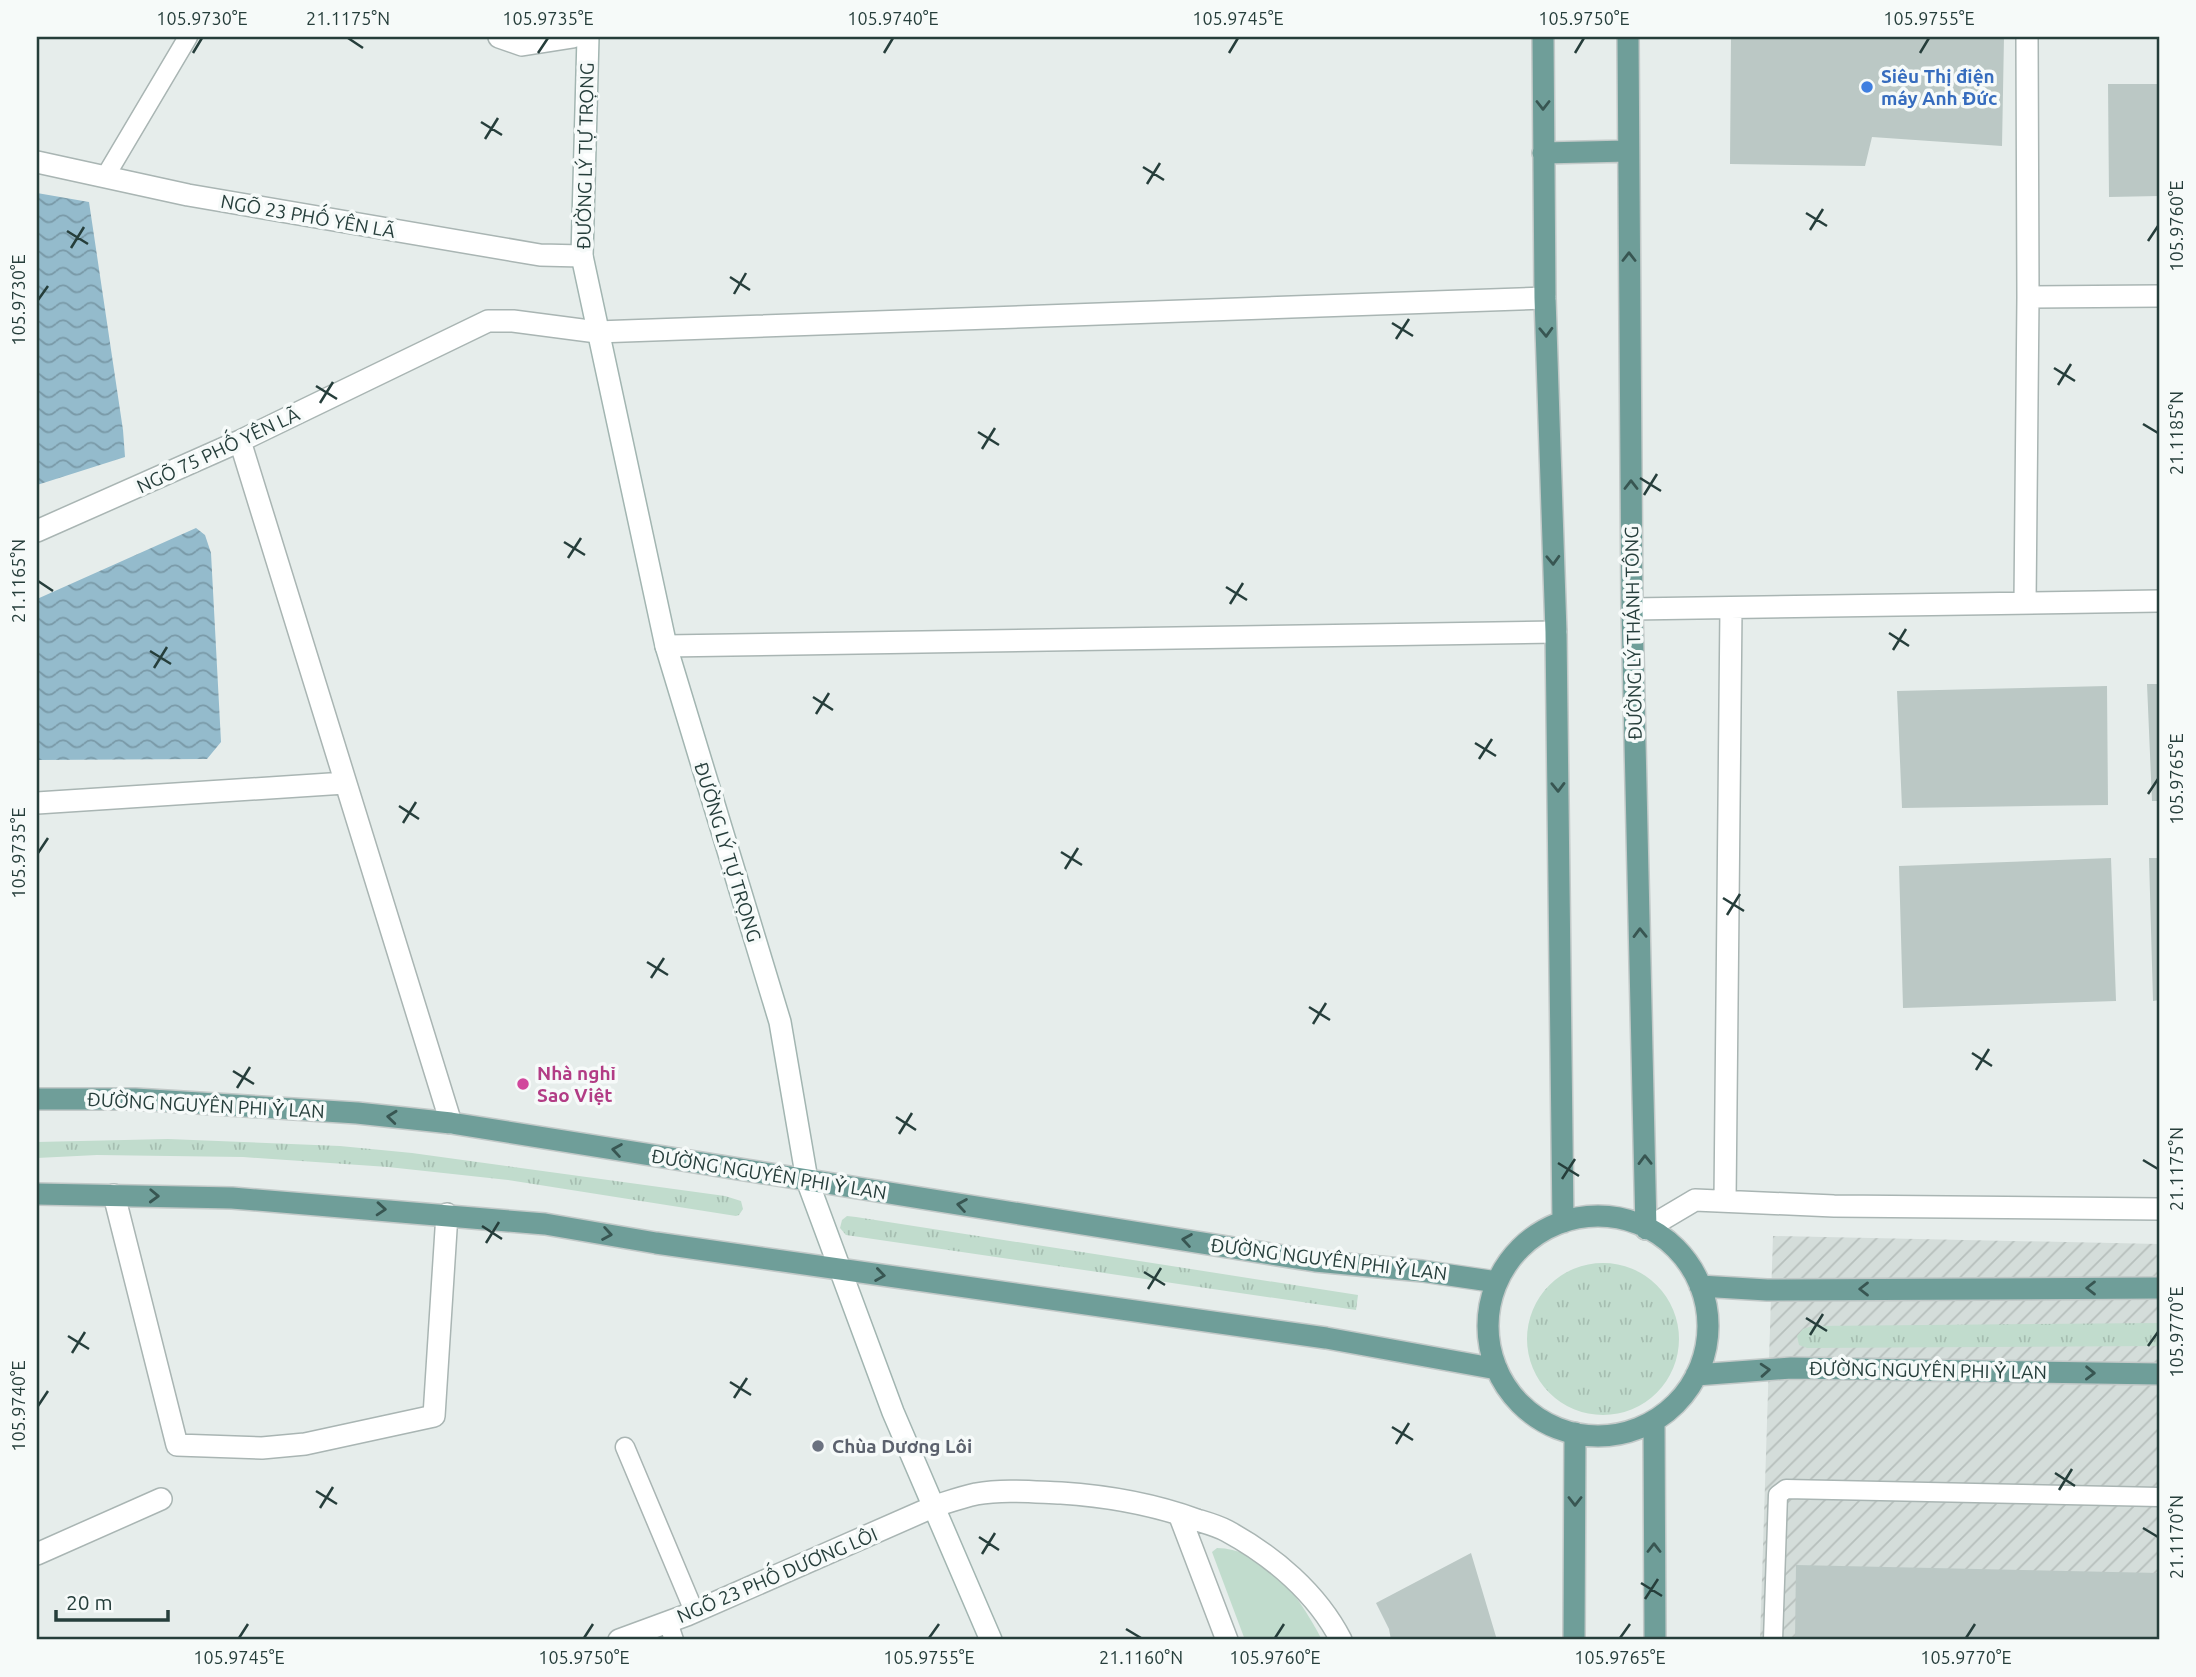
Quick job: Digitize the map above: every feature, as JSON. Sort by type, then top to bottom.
[{"type":"main road","points":[[1543,37],[1545,298],[1556,632],[1563,1222]]},
{"type":"main road","name":"ĐƯỜNG LÝ THÁNH TÔNG","points":[[1628,37],[1632,609],[1646,1228]]},
{"type":"main road","points":[[1543,153],[1628,151]]},
{"type":"main road","name":"ĐƯỜNG NGUYÊN PHI Ỷ LAN","points":[[37,1099],[135,1098],[357,1113],[451,1124],[1315,1261],[1422,1271],[1497,1282]]},
{"type":"main road","points":[[37,1194],[232,1198],[545,1224],[1326,1338],[1497,1369]]},
{"type":"main road","points":[[1609,1217],[1646,1228],[1675,1249],[1685,1260],[1700,1286],[1708,1329],[1696,1375],[1672,1408],[1654,1421],[1634,1430],[1601,1436],[1575,1433],[1553,1426],[1525,1409],[1514,1397],[1497,1369],[1488,1337],[1488,1321],[1497,1282],[1510,1259],[1521,1247],[1548,1228],[1563,1222],[1579,1218],[1609,1217]]},
{"type":"main road","points":[[1700,1286],[1767,1290],[2159,1288]]},
{"type":"main road","name":"ĐƯỜNG NGUYÊN PHI Ỷ LAN","points":[[1696,1375],[1791,1368],[2159,1374]]},
{"type":"main road","points":[[1654,1421],[1655,1640]]},
{"type":"main road","points":[[1574,1640],[1575,1433]]},
{"type":"street","points":[[499,37],[522,45],[573,37]]},
{"type":"street","name":"ĐƯỜNG LÝ TỰ TRỌNG","points":[[588,37],[582,256],[666,646],[780,1022],[807,1180],[893,1412],[991,1640]]},
{"type":"street","points":[[2025,604],[2027,37]]},
{"type":"street","name":"NGÕ 23 PHỐ YÊN LÃ","points":[[37,162],[188,195],[540,256],[582,256]]},
{"type":"street","points":[[2028,297],[2159,296]]},
{"type":"street","name":"NGÕ 75 PHỐ YÊN LÃ","points":[[37,531],[240,441],[488,321],[513,321],[597,332],[1545,298]]},
{"type":"street","points":[[240,441],[451,1124]]},
{"type":"street","points":[[1632,609],[2159,601]]},
{"type":"street","points":[[1725,1201],[1731,607]]},
{"type":"street","points":[[666,646],[1556,632]]},
{"type":"street","points":[[37,803],[345,783]]},
{"type":"street","points":[[114,1195],[177,1445],[262,1448],[305,1444],[434,1416],[447,1214]]},
{"type":"street","points":[[1646,1228],[1695,1200],[1834,1206],[2159,1209]]},
{"type":"street","name":"NGÕ 23 PHỐ DƯƠNG LÔI","points":[[619,1640],[671,1631],[694,1611],[935,1506],[975,1494],[1019,1491],[1078,1494],[1135,1502],[1225,1530],[1266,1556],[1294,1579],[1321,1608],[1341,1640]]},
{"type":"street","points":[[37,1554],[161,1499]]},
{"type":"street","points":[[1180,1514],[1227,1640]]},
{"type":"lane","points":[[105,177],[188,37]]},
{"type":"lane","points":[[625,1447],[694,1611]]},
{"type":"lane","points":[[1773,1640],[1778,1495],[1786,1489],[2159,1497]]},
{"type":"shaded area","points":[[1773,1236],[2159,1244],[2159,1640],[1760,1640]]},
{"type":"green space","points":[[168,1139],[340,1146],[412,1153],[725,1196],[741,1201],[743,1209],[736,1216],[508,1180],[388,1167],[243,1157],[97,1155],[37,1158],[37,1142]]},
{"type":"green space","points":[[847,1216],[1358,1295],[1356,1310],[846,1235],[840,1228],[842,1220]]},
{"type":"green space","points":[[1603,1263],[1632,1269],[1657,1285],[1673,1310],[1679,1339],[1673,1368],[1657,1393],[1632,1409],[1603,1415],[1574,1409],[1549,1393],[1533,1368],[1527,1339],[1533,1310],[1549,1285],[1574,1269]]},
{"type":"green space","points":[[2159,1323],[2159,1346],[1807,1348],[1799,1345],[1797,1336],[1803,1329],[1812,1326]]},
{"type":"green space","points":[[1217,1548],[1252,1557],[1281,1579],[1304,1609],[1322,1640],[1245,1640],[1212,1552]]},
{"type":"water","points":[[37,193],[89,202],[125,457],[37,485]]},
{"type":"water","points":[[196,528],[205,535],[211,553],[221,742],[207,759],[37,760],[37,599]]},
{"type":"building","name":"Siêu Thị điện máy Anh Đức","points":[[1731,37],[2004,37],[2002,146],[1872,137],[1865,166],[1730,164]]},
{"type":"building","points":[[2108,84],[2159,84],[2159,196],[2109,197]]},
{"type":"building","points":[[2147,684],[2159,684],[2159,801],[2152,801]]},
{"type":"building","points":[[2107,686],[2108,805],[1902,808],[1897,691]]},
{"type":"building","points":[[2111,858],[2116,1001],[1903,1008],[1899,866]]},
{"type":"building","points":[[2149,858],[2159,858],[2159,1000],[2153,1001]]},
{"type":"building","points":[[1471,1553],[1497,1640],[1391,1640],[1389,1629],[1376,1603]]},
{"type":"building","points":[[1796,1565],[2159,1573],[2159,1640],[1795,1640]]},
{"type":"place","name":"Siêu Thị điện máy Anh Đức","points":[[1867,87]]},
{"type":"place","name":"Nhà nghỉ Sao Việt","points":[[523,1084]]},
{"type":"place","name":"Chùa Dương Lôi","points":[[818,1446]]}]
